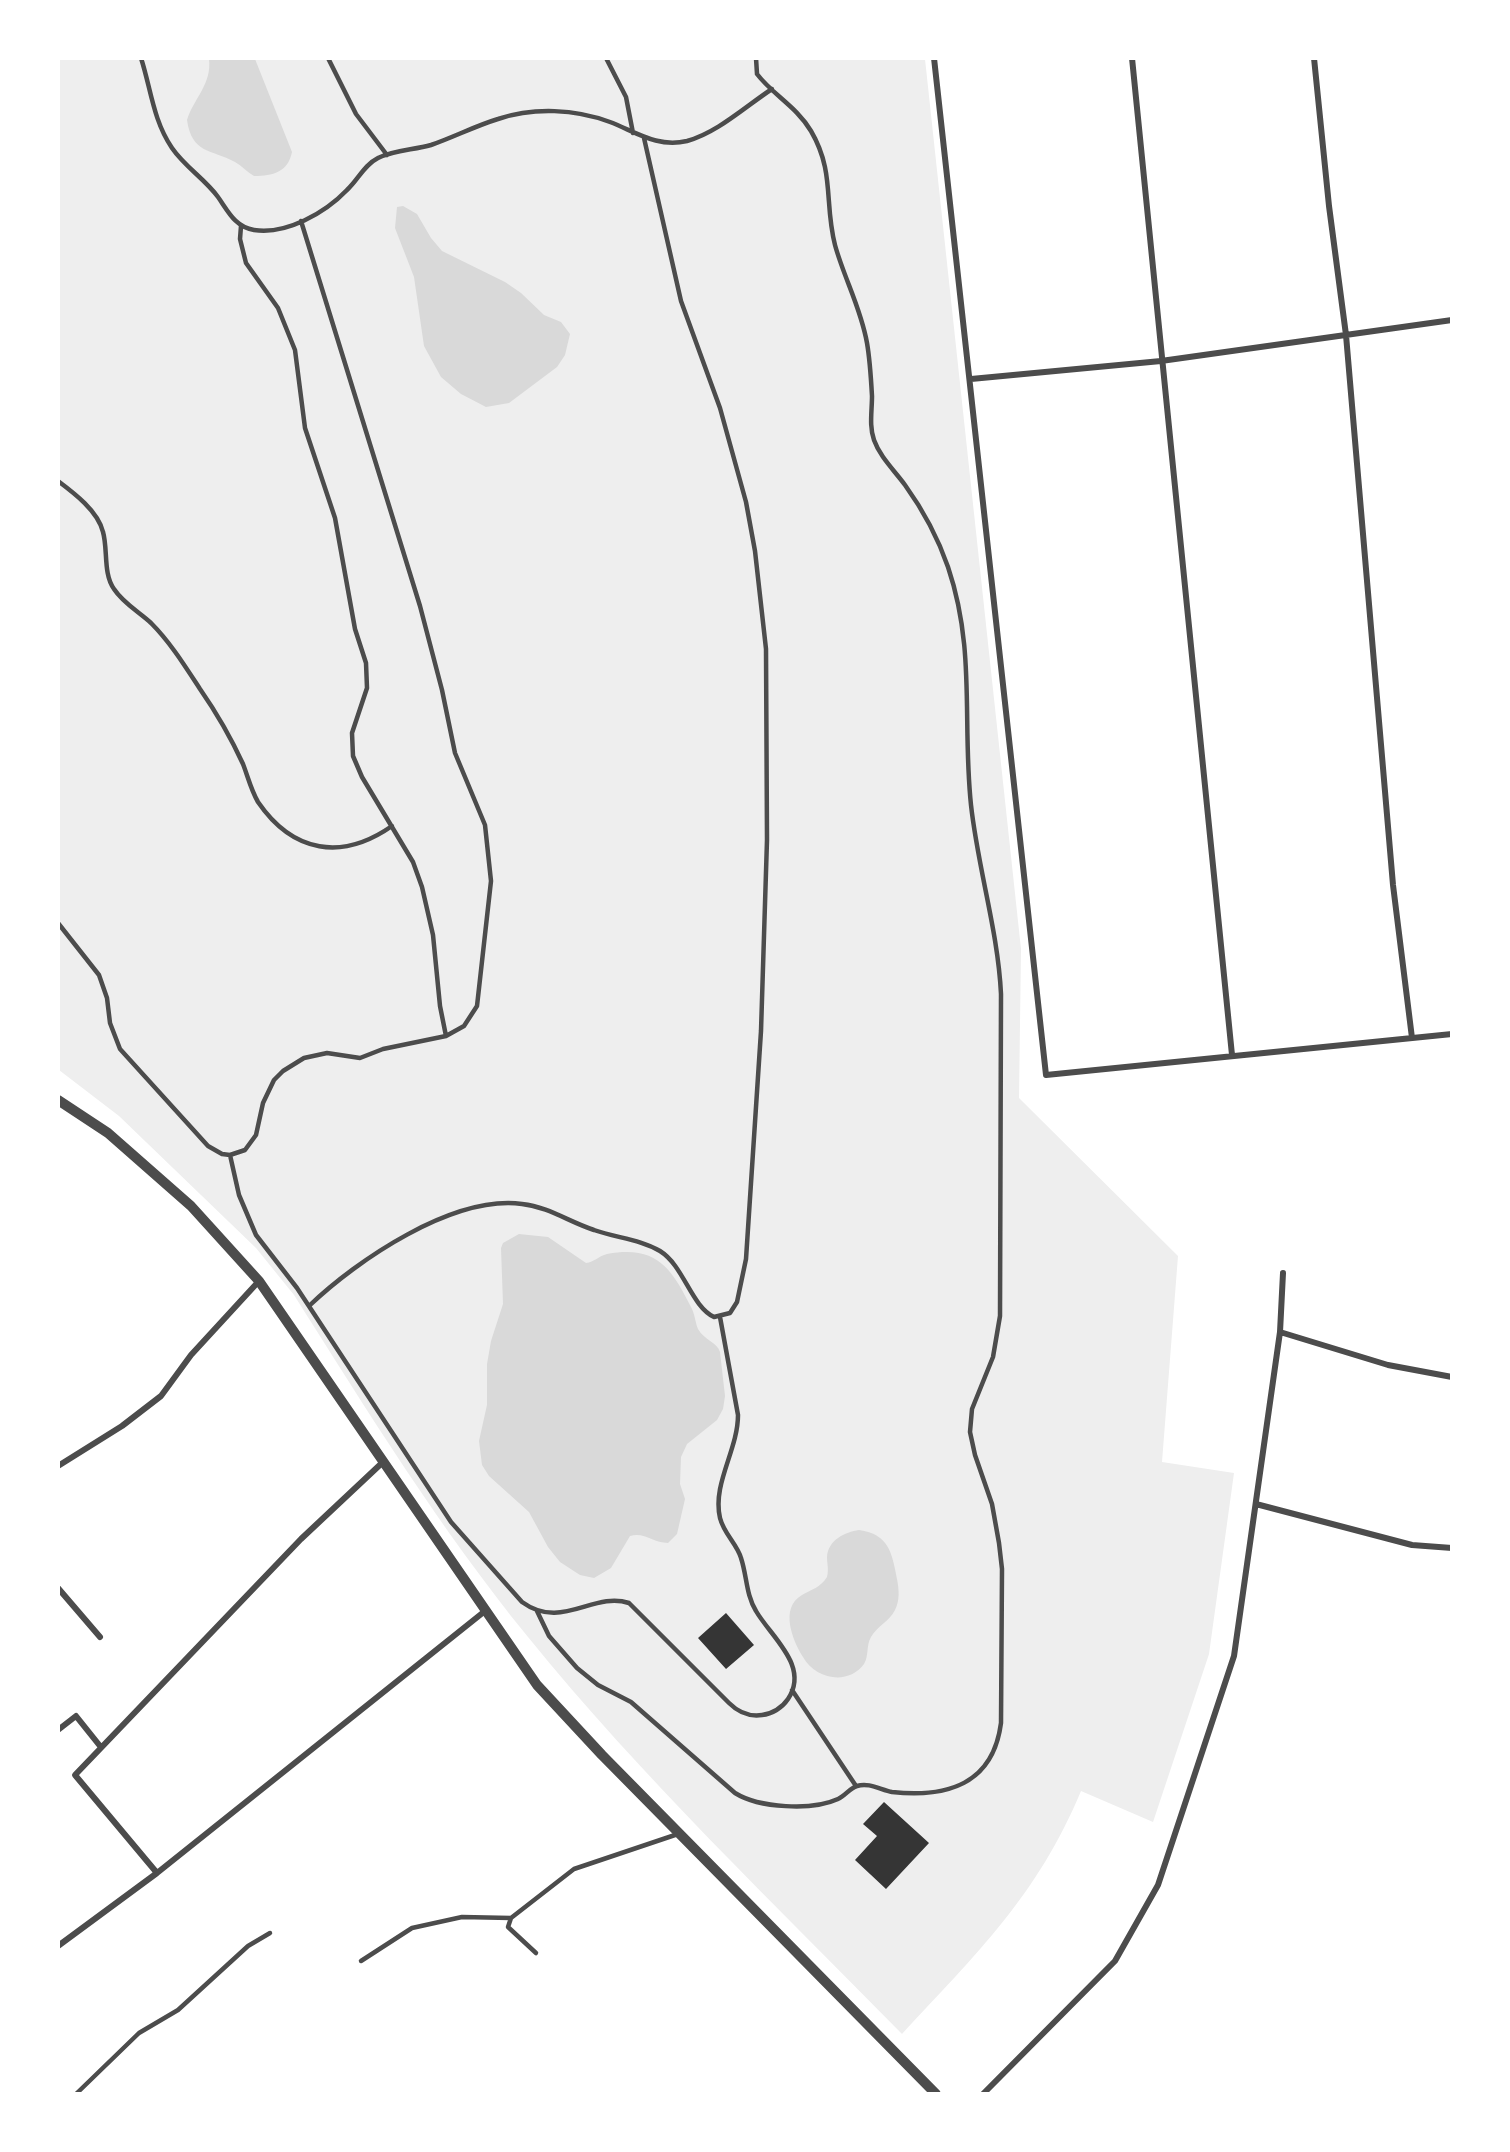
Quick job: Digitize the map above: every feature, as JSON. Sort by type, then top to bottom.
[{"type":"street","points":[[934,58],[1047,1075],[1452,1034]]},
{"type":"street","points":[[1132,58],[1233,1055]]},
{"type":"street","points":[[1314,58],[1329,206],[1346,335],[1394,885],[1412,1038]]},
{"type":"street","points":[[971,379],[1161,361],[1452,320]]},
{"type":"street","points":[[61,1106],[108,1133],[191,1206],[260,1281],[523,1667],[570,1721],[936,2094]]},
{"type":"street","points":[[983,2094],[1115,1961],[1158,1885],[1234,1656],[1280,1332],[1283,1273]]},
{"type":"street","points":[[58,1466],[123,1426],[161,1396],[191,1355],[260,1281]]},
{"type":"street","points":[[1280,1332],[1388,1365],[1452,1377]]},
{"type":"street","points":[[157,1873],[75,1775],[100,1746],[142,1707],[301,1539],[383,1462]]},
{"type":"street","points":[[1256,1504],[1412,1545],[1452,1548]]},
{"type":"street","points":[[58,1588],[100,1637]]},
{"type":"street","points":[[58,1946],[157,1873],[484,1611]]},
{"type":"street","points":[[58,1730],[76,1716],[100,1746]]},
{"type":"lane","points":[[141,58],[151,102],[164,134],[182,161],[204,181],[241,226],[254,230],[269,230],[301,221],[332,204],[369,163],[387,155],[445,140],[497,119],[532,112],[552,111],[592,116],[644,138],[675,143],[698,137],[772,89]]},
{"type":"lane","points":[[328,58],[356,114],[387,155]]},
{"type":"lane","points":[[606,58],[626,97],[633,133]]},
{"type":"lane","points":[[537,1611],[549,1636],[577,1668],[598,1685],[637,1707],[745,1799],[768,1805],[816,1805],[838,1799],[856,1786],[866,1785],[886,1791],[943,1790],[963,1784],[978,1775],[989,1760],[1000,1732],[1002,1569],[990,1497],[975,1455],[970,1432],[972,1409],[993,1357],[1000,1316],[1002,1121],[999,970],[973,821],[966,725],[968,660],[957,596],[934,535],[919,506],[883,457],[874,439],[867,344],[857,301],[835,243],[830,188],[820,149],[801,117],[757,74],[756,58]]},
{"type":"lane","points":[[309,1306],[348,1270],[392,1243],[470,1209],[503,1203],[547,1208],[593,1230],[648,1245],[675,1265],[704,1310],[714,1317],[730,1313],[737,1302],[746,1259],[765,936],[768,697],[766,649],[755,551],[746,502],[720,408],[678,291],[644,138]]},
{"type":"lane","points":[[58,922],[99,975],[107,998],[114,1036],[128,1061],[208,1146],[222,1154],[230,1155],[245,1150],[251,1143],[260,1126],[267,1091],[274,1080],[293,1063],[315,1054],[327,1053],[360,1058],[391,1047],[446,1035],[464,1026],[477,1006],[491,881],[489,845],[479,806],[454,753],[426,627],[301,221]]},
{"type":"lane","points":[[241,226],[240,239],[246,263],[278,308],[295,350],[305,428],[335,518],[355,629],[366,663],[367,688],[352,734],[353,756],[362,777],[413,862],[433,935],[440,1006],[446,1035]]},
{"type":"lane","points":[[58,481],[82,502],[100,524],[112,588],[152,624],[181,661],[243,763],[253,792],[271,817],[301,839],[335,849],[359,845],[392,826]]},
{"type":"lane","points":[[230,1155],[248,1221],[309,1306],[451,1522],[522,1602],[537,1611],[568,1611],[616,1599],[629,1603],[741,1713],[769,1714],[785,1703],[792,1690],[792,1665],[780,1642],[755,1611],[750,1600],[741,1558],[728,1538],[720,1517],[720,1491],[738,1430],[737,1401],[728,1372],[720,1317]]},
{"type":"lane","points":[[792,1690],[856,1786]]},
{"type":"lane","points":[[536,1953],[508,1927],[511,1918],[574,1869],[681,1833]]},
{"type":"lane","points":[[362,1961],[412,1928],[462,1917],[511,1918]]},
{"type":"lane","points":[[76,2094],[139,2033],[178,2010],[248,1946],[270,1933]]},
{"type":"shaded area","points":[[58,59],[925,59],[1021,949],[1019,1098],[1178,1256],[1162,1462],[1234,1473],[1209,1654],[1153,1822],[1081,1791],[1064,1828],[1025,1893],[980,1949],[902,2034],[663,1790],[528,1637],[435,1512],[294,1295],[256,1248],[119,1116],[59,1070]]},
{"type":"shaded area","points":[[209,59],[255,59],[292,152],[287,164],[279,172],[254,176],[235,162],[204,149],[193,139],[187,120],[208,76]]},
{"type":"shaded area","points":[[403,206],[417,214],[431,238],[442,251],[505,282],[521,293],[544,315],[561,322],[570,334],[565,355],[557,367],[509,403],[486,407],[461,394],[441,377],[424,346],[414,277],[395,228],[397,207]]},
{"type":"shaded area","points":[[519,1234],[548,1237],[586,1263],[607,1254],[624,1252],[650,1256],[669,1270],[684,1293],[698,1329],[720,1352],[725,1396],[723,1409],[717,1420],[687,1444],[681,1457],[680,1484],[685,1499],[677,1534],[668,1543],[640,1535],[630,1536],[611,1568],[594,1578],[580,1575],[560,1562],[548,1547],[529,1512],[489,1476],[482,1465],[479,1441],[487,1405],[487,1364],[491,1341],[503,1304],[501,1248],[503,1243]]},
{"type":"shaded area","points":[[859,1530],[869,1532],[883,1540],[891,1553],[899,1591],[898,1602],[893,1614],[871,1637],[864,1664],[849,1675],[832,1677],[815,1670],[803,1657],[792,1634],[791,1608],[795,1601],[819,1586],[827,1577],[827,1557],[830,1546],[843,1535]]},
{"type":"building","points":[[726,1613],[754,1645],[726,1669],[698,1638]]},
{"type":"building","points":[[884,1802],[929,1843],[886,1889],[855,1860],[877,1836],[863,1824]]}]
